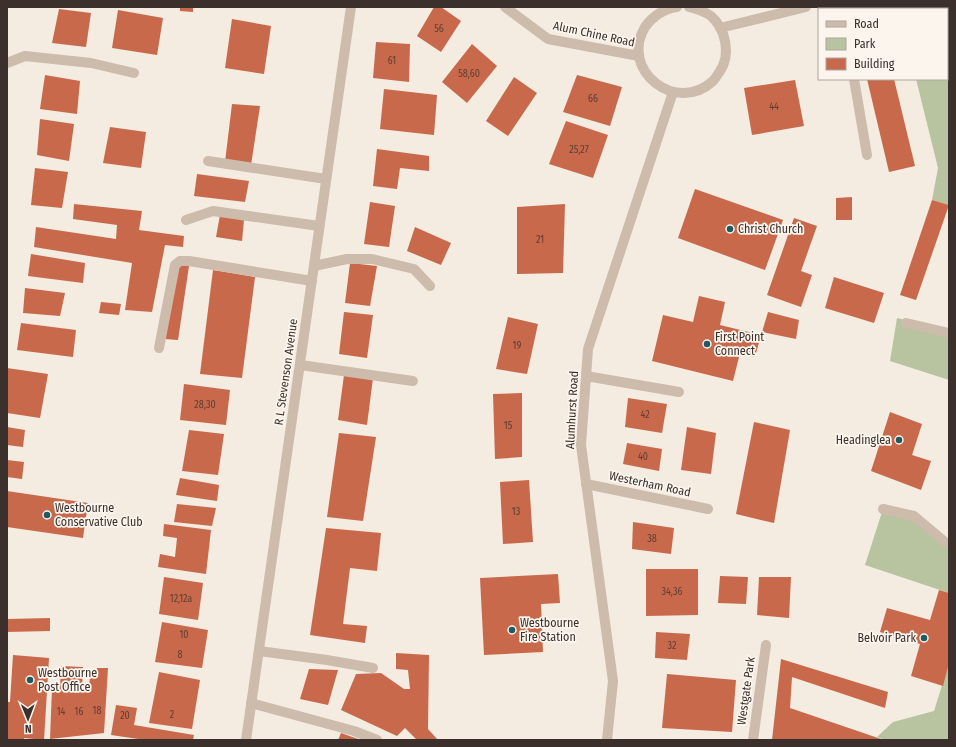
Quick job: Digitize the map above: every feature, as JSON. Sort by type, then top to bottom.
[{"type":"street","name":"R L Stevenson Avenue","points":[[246,740],[351,7]]},
{"type":"street","name":"Alum Chine Road","points":[[505,7],[548,39],[639,56]]},
{"type":"street","points":[[672,7],[658,13],[642,32],[639,44],[639,56],[643,68],[651,79],[661,87],[673,92],[687,93],[701,89],[713,81],[721,69],[726,56],[725,41],[720,28],[711,16],[698,9],[689,7]]},
{"type":"street","points":[[720,28],[806,7]]},
{"type":"street","points":[[7,63],[25,56],[91,63],[134,73]]},
{"type":"street","points":[[854,80],[867,155]]},
{"type":"street","name":"Alumhurst Road","points":[[607,740],[613,680],[581,445],[588,349],[673,92]]},
{"type":"street","points":[[208,161],[326,179]]},
{"type":"street","points":[[186,220],[213,210],[319,226]]},
{"type":"street","points":[[314,266],[347,259],[372,259],[414,269],[430,286]]},
{"type":"street","points":[[158,348],[175,265],[180,261],[189,261],[312,281]]},
{"type":"street","points":[[906,323],[949,333]]},
{"type":"street","points":[[300,365],[413,381]]},
{"type":"street","points":[[586,376],[679,392]]},
{"type":"street","name":"Westerham Road","points":[[586,484],[708,509]]},
{"type":"street","points":[[883,509],[914,516],[944,542],[949,543]]},
{"type":"street","name":"Westgate Park","points":[[753,740],[766,645]]},
{"type":"street","points":[[259,651],[373,668]]},
{"type":"street","points":[[251,703],[377,740]]},
{"type":"green space","points":[[949,7],[949,205],[932,200],[938,168],[916,80],[948,80],[948,8],[899,8]]},
{"type":"green space","points":[[897,318],[949,331],[949,380],[890,361]]},
{"type":"green space","points":[[883,509],[914,516],[949,543],[949,593],[865,565]]},
{"type":"green space","points":[[949,663],[949,740],[885,740],[877,737],[893,722],[934,711]]},
{"type":"building","points":[[180,7],[193,7],[193,12],[180,11]]},
{"type":"building","points":[[434,7],[441,7],[461,21],[441,52],[417,36]]},
{"type":"building","points":[[59,9],[91,13],[86,47],[52,43]]},
{"type":"building","points":[[118,10],[163,18],[157,55],[112,48]]},
{"type":"building","points":[[232,19],[271,26],[264,74],[225,68]]},
{"type":"building","points":[[376,42],[410,44],[409,82],[373,78]]},
{"type":"building","points":[[472,44],[497,66],[467,103],[442,82]]},
{"type":"building","points":[[45,75],[80,81],[77,114],[40,109]]},
{"type":"building","points":[[577,75],[622,87],[610,126],[563,112]]},
{"type":"building","points":[[514,77],[537,93],[508,136],[486,121]]},
{"type":"building","points":[[795,80],[804,126],[752,135],[744,88]]},
{"type":"building","points":[[867,80],[894,80],[915,166],[889,172]]},
{"type":"building","points":[[384,89],[437,95],[434,135],[380,129]]},
{"type":"building","points":[[232,104],[260,106],[251,165],[225,162]]},
{"type":"building","points":[[40,119],[74,124],[69,161],[37,155]]},
{"type":"building","points":[[566,121],[608,135],[593,178],[549,164]]},
{"type":"building","points":[[110,127],[146,132],[141,168],[103,163]]},
{"type":"building","points":[[377,149],[429,156],[429,171],[400,168],[397,189],[373,186]]},
{"type":"building","points":[[35,168],[68,172],[62,208],[31,205]]},
{"type":"building","points":[[197,174],[249,181],[245,202],[194,196]]},
{"type":"building","name":"Christ Church","points":[[695,189],[783,220],[765,270],[678,238]]},
{"type":"building","points":[[852,197],[852,220],[836,220],[836,198]]},
{"type":"building","points":[[932,200],[949,205],[916,300],[900,295]]},
{"type":"building","points":[[370,202],[395,206],[389,247],[364,244]]},
{"type":"building","points":[[74,204],[142,211],[139,230],[184,236],[183,247],[165,245],[152,312],[125,310],[132,263],[34,247],[36,227],[116,239],[117,225],[73,219]]},
{"type":"building","points":[[565,204],[563,273],[517,274],[517,207]]},
{"type":"building","points":[[220,215],[244,220],[242,241],[216,237]]},
{"type":"building","points":[[794,218],[817,226],[801,271],[812,275],[801,307],[767,295]]},
{"type":"building","points":[[415,227],[451,243],[441,265],[407,251]]},
{"type":"building","points":[[31,254],[85,263],[83,283],[28,276]]},
{"type":"building","points":[[350,263],[377,266],[370,306],[345,303]]},
{"type":"building","points":[[178,265],[189,266],[178,340],[165,339]]},
{"type":"building","points":[[213,270],[255,277],[242,378],[200,374]]},
{"type":"building","points":[[834,277],[884,293],[874,323],[825,308]]},
{"type":"building","points":[[25,288],[65,293],[60,316],[23,313]]},
{"type":"building","name":"First Point Connect","points":[[699,296],[725,302],[720,325],[761,335],[755,357],[740,353],[733,381],[652,361],[663,315],[693,322]]},
{"type":"building","points":[[101,302],[121,304],[119,315],[99,313]]},
{"type":"building","points":[[344,312],[373,315],[367,358],[339,354]]},
{"type":"building","points":[[768,312],[799,320],[796,339],[762,332]]},
{"type":"building","points":[[508,317],[538,324],[527,374],[496,369]]},
{"type":"building","points":[[21,323],[76,330],[73,357],[17,350]]},
{"type":"building","points":[[7,368],[48,374],[40,418],[7,413]]},
{"type":"building","points":[[344,375],[373,378],[367,425],[338,420]]},
{"type":"building","points":[[184,384],[230,390],[226,425],[180,420]]},
{"type":"building","points":[[522,393],[522,457],[495,459],[493,394]]},
{"type":"building","points":[[628,398],[667,404],[662,433],[625,427]]},
{"type":"building","name":"Headinglea","points":[[890,412],[922,424],[912,455],[931,461],[921,490],[871,471]]},
{"type":"building","points":[[754,422],[790,430],[774,523],[736,514]]},
{"type":"building","points":[[7,427],[25,430],[23,447],[7,445]]},
{"type":"building","points":[[687,427],[716,433],[711,474],[681,470]]},
{"type":"building","points":[[189,430],[224,434],[218,475],[182,471]]},
{"type":"building","points":[[339,433],[376,437],[363,521],[327,517]]},
{"type":"building","points":[[627,443],[662,449],[659,471],[623,464]]},
{"type":"building","points":[[7,460],[24,462],[22,479],[7,477]]},
{"type":"building","points":[[180,478],[219,485],[217,501],[176,495]]},
{"type":"building","points":[[529,480],[533,542],[503,544],[500,482]]},
{"type":"building","name":"Westbourne Conservative Club","points":[[7,491],[88,503],[83,538],[7,527]]},
{"type":"building","points":[[177,504],[216,508],[212,526],[174,522]]},
{"type":"building","points":[[633,522],[674,528],[671,554],[632,549]]},
{"type":"building","points":[[164,524],[211,530],[206,574],[158,567],[160,554],[175,557],[177,538],[163,536]]},
{"type":"building","points":[[326,528],[381,533],[377,571],[350,568],[343,624],[367,626],[365,643],[310,635]]},
{"type":"building","points":[[646,569],[698,569],[698,615],[646,616]]},
{"type":"building","name":"Westbourne Fire Station","points":[[558,574],[560,603],[541,604],[543,652],[484,655],[480,578]]},
{"type":"building","points":[[720,576],[748,577],[746,604],[718,603]]},
{"type":"building","points":[[164,577],[203,583],[198,620],[159,614]]},
{"type":"building","points":[[759,577],[791,577],[789,618],[757,615]]},
{"type":"building","name":"Belvoir Park","points":[[939,590],[949,593],[949,663],[943,686],[911,676],[920,644],[880,632],[887,608],[930,620]]},
{"type":"building","points":[[50,618],[50,631],[7,632],[7,619]]},
{"type":"building","points":[[162,622],[208,630],[202,668],[155,662]]},
{"type":"building","points":[[656,632],[690,634],[687,660],[655,658]]},
{"type":"building","points":[[396,653],[429,655],[428,729],[438,740],[417,740],[405,728],[397,736],[341,710],[356,674],[381,673],[404,689],[410,689],[408,670],[396,669]]},
{"type":"building","name":"Westbourne Post Office","points":[[13,655],[49,658],[44,740],[24,738],[24,740],[7,740],[7,702],[10,702]]},
{"type":"building","points":[[781,659],[888,692],[885,708],[792,677],[790,708],[884,740],[772,740]]},
{"type":"building","points":[[61,666],[83,667],[82,689],[89,690],[90,675],[96,675],[97,668],[108,668],[104,733],[50,739],[52,688],[60,688]]},
{"type":"building","points":[[309,669],[338,670],[328,705],[300,699]]},
{"type":"building","points":[[159,672],[200,680],[192,729],[149,723]]},
{"type":"building","points":[[667,674],[736,680],[732,732],[662,728]]},
{"type":"building","points":[[116,705],[137,708],[134,725],[194,735],[193,740],[145,740],[111,735]]},
{"type":"building","points":[[341,733],[361,740],[338,740]]},
{"type":"place","name":"Christ Church","points":[[730,229]]},
{"type":"place","name":"First Point Connect","points":[[707,344]]},
{"type":"place","name":"Headinglea","points":[[899,440]]},
{"type":"place","name":"Westbourne Conservative Club","points":[[47,515]]},
{"type":"place","name":"Westbourne Fire Station","points":[[512,630]]},
{"type":"place","name":"Belvoir Park","points":[[924,638]]},
{"type":"place","name":"Westbourne Post Office","points":[[30,680]]}]
